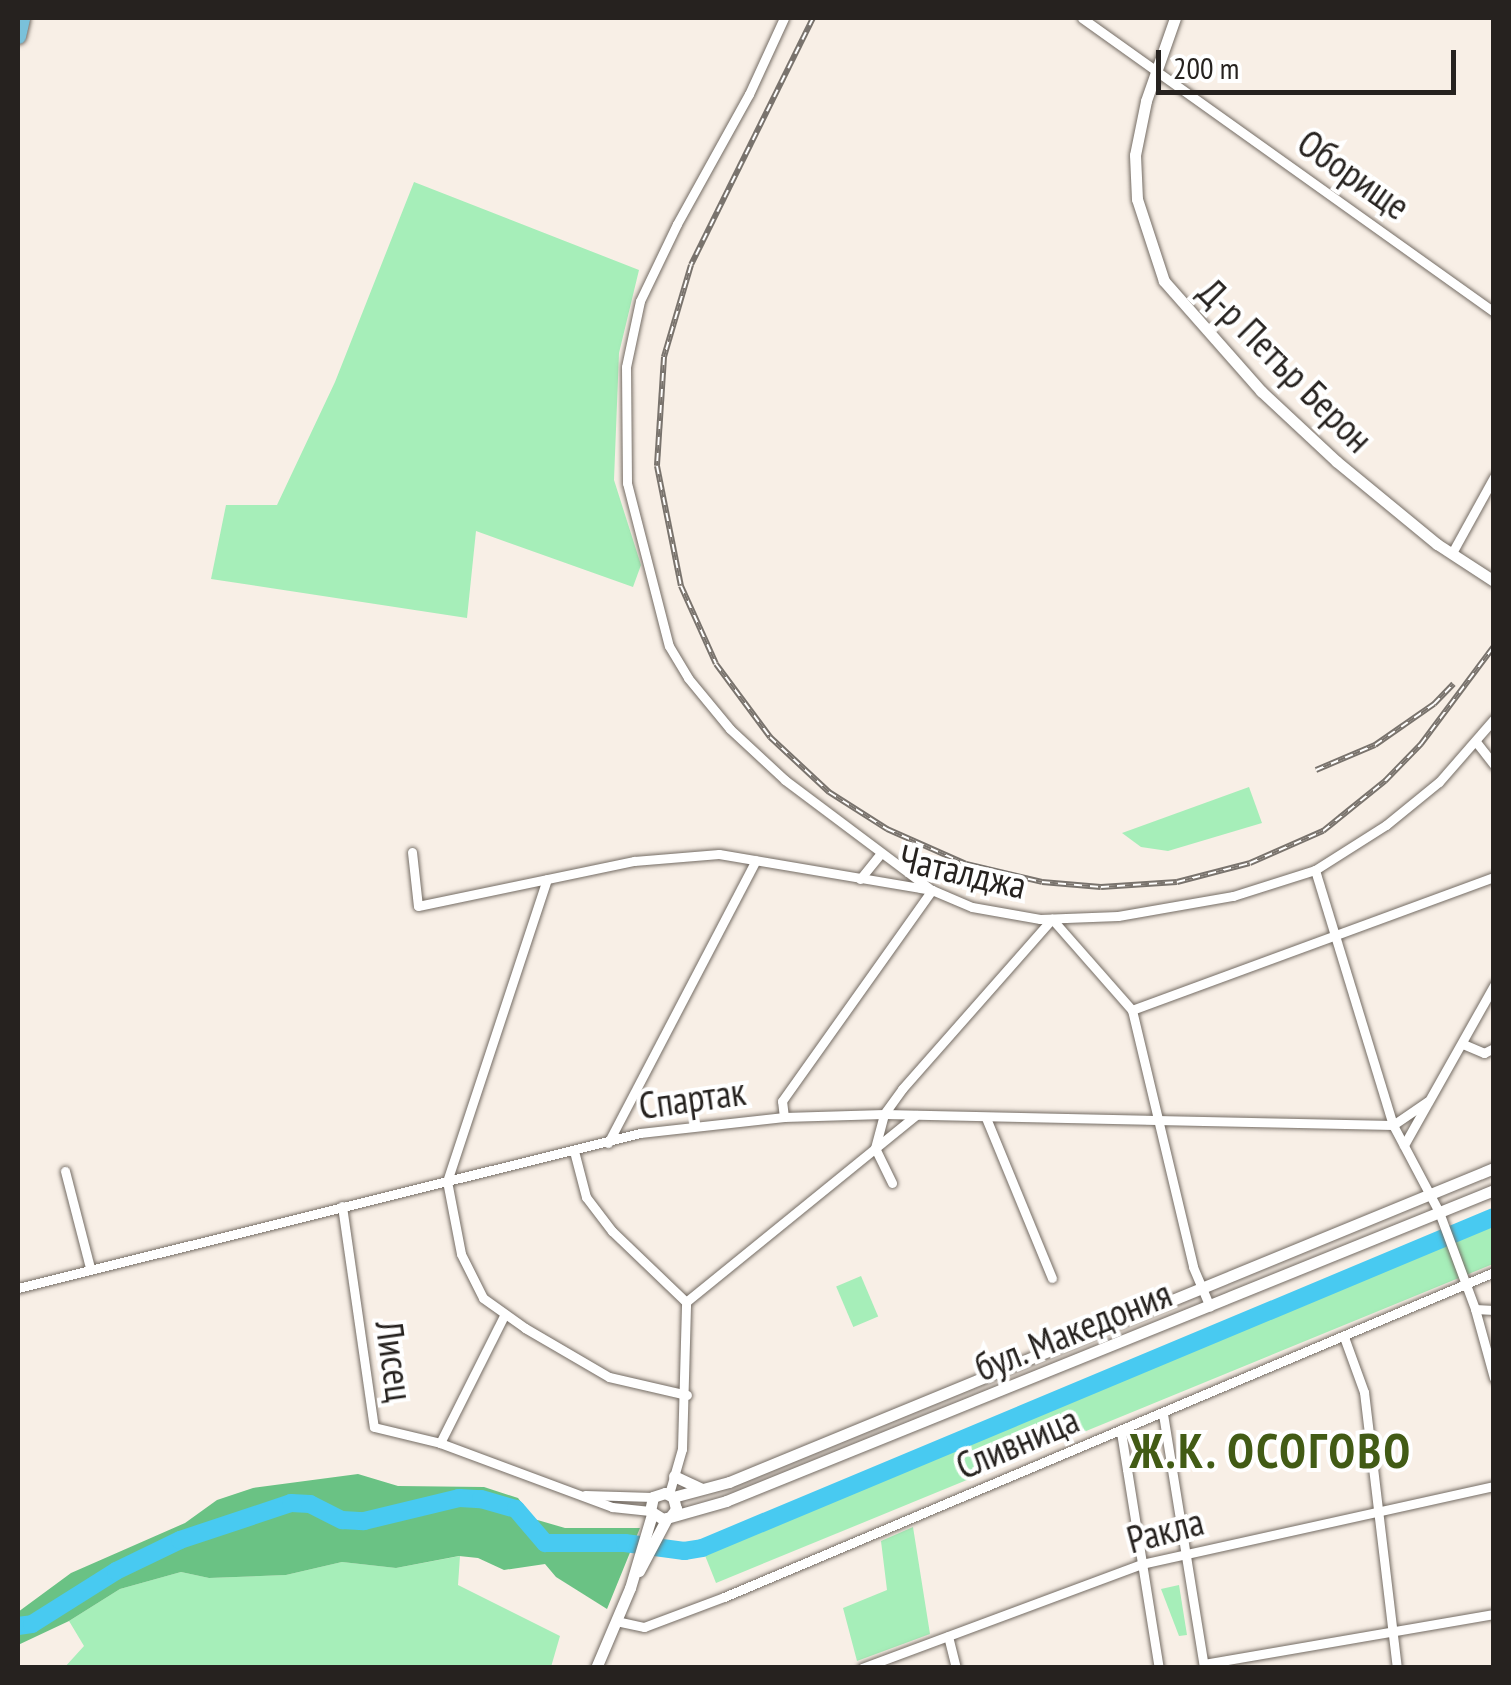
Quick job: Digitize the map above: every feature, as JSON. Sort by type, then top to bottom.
[{"type":"main road","points":[[18,36],[22,18]]},
{"type":"street","points":[[784,18],[749,94],[677,224],[640,301],[626,367],[627,483],[670,646],[688,678],[730,729],[785,780],[932,890],[782,1102],[784,1116]]},
{"type":"street","name":"Оборище","points":[[1082,18],[1494,312]]},
{"type":"street","name":"Д-р Петър Берон","points":[[1175,18],[1138,128],[1136,185],[1143,227],[1170,292],[1261,391],[1336,461],[1452,553],[1494,581]]},
{"type":"street","points":[[1452,553],[1494,477]]},
{"type":"street","name":"Чаталджа","points":[[412,852],[418,906],[684,854],[756,860],[932,890],[972,907],[1052,919],[1118,916],[1233,896],[1315,870],[1386,825],[1477,743],[1494,719]]},
{"type":"street","points":[[1477,743],[1494,765]]},
{"type":"street","points":[[860,879],[880,854]]},
{"type":"street","points":[[608,1143],[756,860]]},
{"type":"street","points":[[1315,870],[1393,1125],[1440,1216],[1475,1309],[1494,1378]]},
{"type":"street","points":[[1132,1010],[1335,932],[1494,877]]},
{"type":"street","points":[[547,879],[446,1181],[461,1254],[473,1284],[504,1314],[609,1377],[687,1395]]},
{"type":"street","points":[[892,1184],[875,1148],[884,1114],[1052,919],[1132,1010],[1202,1288],[1210,1306]]},
{"type":"street","points":[[1404,1146],[1494,986]]},
{"type":"street","points":[[1463,1044],[1484,1053],[1494,1048]]},
{"type":"street","points":[[1393,1125],[1430,1099]]},
{"type":"street","name":"Спартак","points":[[18,1288],[640,1133],[784,1116],[884,1114],[1393,1125]]},
{"type":"street","points":[[686,1302],[916,1116]]},
{"type":"street","points":[[986,1118],[1052,1278]]},
{"type":"street","points":[[574,1151],[586,1197],[612,1232],[686,1302],[687,1395],[682,1449],[675,1474],[651,1513],[651,1537]]},
{"type":"street","name":"бул. Македония","points":[[663,1495],[704,1488],[1494,1168]]},
{"type":"street","points":[[64,1171],[90,1268]]},
{"type":"street","name":"бул. Македония","points":[[669,1517],[726,1502],[1440,1216],[1494,1190]]},
{"type":"street","name":"Лисец","points":[[342,1206],[374,1427],[440,1443],[612,1507],[651,1513]]},
{"type":"street","name":"Сливница","points":[[616,1620],[636,1627],[660,1621],[1120,1432],[1494,1272]]},
{"type":"street","points":[[1475,1309],[1494,1310]]},
{"type":"street","points":[[440,1443],[504,1314]]},
{"type":"street","points":[[1344,1337],[1364,1392],[1398,1668]]},
{"type":"street","points":[[1163,1414],[1204,1666],[1494,1614]]},
{"type":"street","points":[[1120,1432],[1159,1668]]},
{"type":"street","points":[[675,1474],[704,1488]]},
{"type":"street","name":"Ракла","points":[[862,1668],[1142,1564],[1494,1486]]},
{"type":"street","name":"Лисец","points":[[582,1494],[663,1495]]},
{"type":"street","points":[[596,1668],[651,1537],[676,1509],[663,1495]]},
{"type":"street","points":[[651,1513],[669,1517]]},
{"type":"street","points":[[948,1636],[956,1668]]},
{"type":"green space","points":[[414,182],[639,270],[619,353],[614,480],[641,565],[633,587],[476,531],[467,618],[211,579],[226,505],[277,505],[335,382]]},
{"type":"green space","points":[[1249,787],[1262,823],[1168,851],[1141,847],[1122,833]]},
{"type":"green space","points":[[1493,1216],[1493,1264],[716,1583],[702,1548]]},
{"type":"green space","points":[[861,1276],[878,1317],[853,1327],[836,1287]]},
{"type":"green space","points":[[358,1474],[398,1486],[484,1487],[518,1498],[534,1519],[565,1528],[640,1528],[607,1609],[556,1577],[545,1564],[504,1570],[478,1558],[459,1556],[396,1568],[342,1562],[286,1575],[209,1578],[181,1572],[120,1589],[69,1621],[18,1645],[18,1612],[71,1573],[185,1523],[217,1500],[253,1488]]},
{"type":"green space","points":[[913,1527],[930,1634],[857,1661],[843,1608],[887,1590],[881,1541]]},
{"type":"green space","points":[[460,1556],[458,1585],[560,1636],[551,1667],[64,1668],[84,1646],[69,1621],[120,1589],[181,1572],[209,1578],[286,1575],[342,1562],[396,1568]]},
{"type":"green space","points":[[1179,1585],[1187,1635],[1179,1636],[1161,1589]]},
{"type":"waterway","points":[[18,1626],[32,1624],[116,1571],[180,1540],[291,1503],[310,1504],[342,1520],[364,1521],[459,1498],[481,1499],[516,1509],[545,1543],[625,1543],[684,1551],[702,1548],[1494,1217]]},
{"type":"railway","points":[[813,18],[691,265],[664,357],[657,466],[681,586],[716,664],[770,737],[829,792],[887,829],[966,864],[1042,882],[1101,887],[1177,882],[1250,863],[1323,831],[1385,781],[1421,744],[1494,646]]},
{"type":"railway","points":[[1316,770],[1375,745],[1434,704],[1453,684]]},
{"type":"district","name":"Ж.К. ОСОГОВО","points":[[1271,1451]]}]
